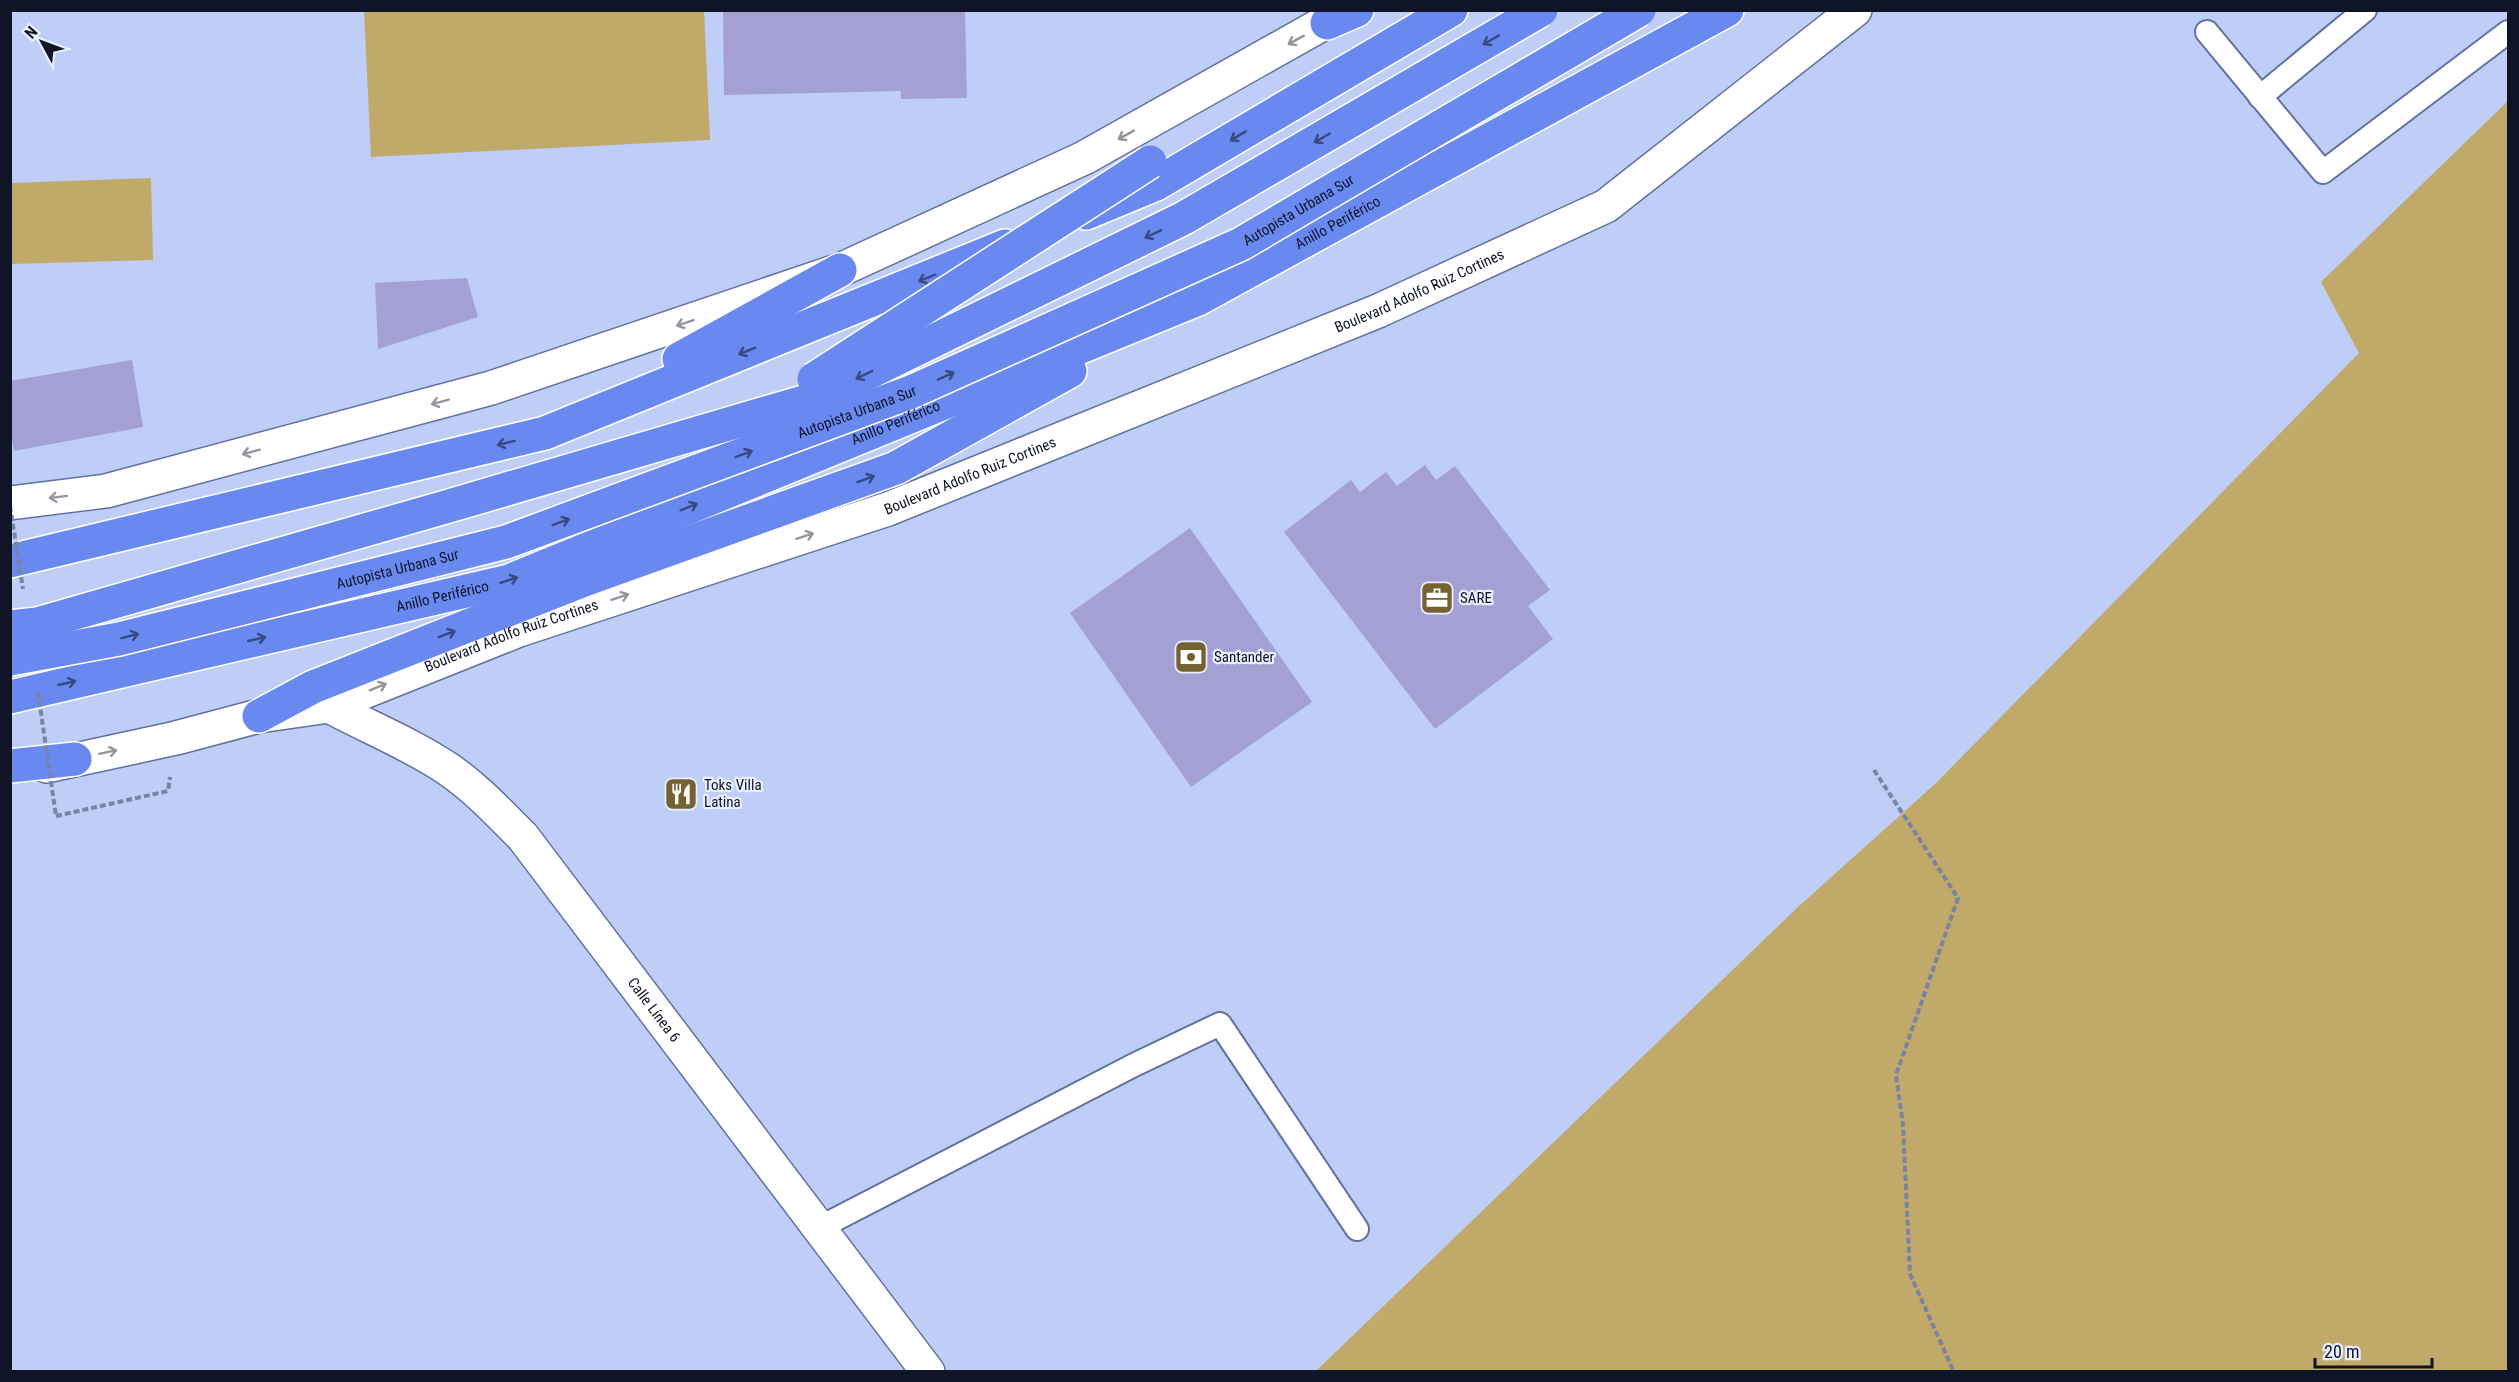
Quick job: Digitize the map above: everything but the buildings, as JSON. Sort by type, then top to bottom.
[{"type":"highway","points":[[1337,17],[1357,10]]},
{"type":"highway","points":[[759,415],[1150,162],[1415,10]]},
{"type":"highway","points":[[10,561],[545,433],[1156,184],[1451,10]]},
{"type":"highway","name":"Autopista Urbana Sur","points":[[10,627],[59,617],[817,398],[1184,218],[1541,10]]},
{"type":"highway","name":"Autopista Urbana Sur","points":[[10,660],[119,639],[506,542],[911,392],[1242,244],[1640,10]]},
{"type":"highway","name":"Anillo Periférico","points":[[10,697],[509,581],[1198,299],[1727,10]]},
{"type":"highway","points":[[545,433],[840,270]]},
{"type":"highway","points":[[259,716],[312,687],[587,579],[896,468],[1198,299]]},
{"type":"highway","points":[[10,766],[75,759]]},
{"type":"main road","name":"Boulevard Adolfo Ruiz Cortines","points":[[10,776],[75,759],[176,738],[259,716],[329,706],[519,630],[888,509],[1378,311],[1606,206],[1855,10]]},
{"type":"main road","points":[[10,503],[106,491],[491,388],[840,270],[1084,158],[1337,17]]},
{"type":"main road","name":"Calle Línea 6","points":[[329,706],[410,746],[448,769],[484,797],[523,837],[928,1371]]},
{"type":"lane","points":[[2260,97],[2365,10]]},
{"type":"lane","points":[[2207,32],[2323,172],[2508,32]]},
{"type":"lane","points":[[819,1228],[1134,1065],[1220,1024],[1357,1229]]},
{"type":"path","points":[[1874,770],[1959,898],[1896,1075],[1904,1125],[1910,1274],[1954,1371]]},
{"type":"path","points":[[56,816],[168,791]]},
{"type":"shaded area","points":[[364,11],[704,11],[710,140],[371,157]]},
{"type":"shaded area","points":[[2508,101],[2508,1371],[1316,1371],[1798,907],[1935,784],[2359,353],[2321,282]]},
{"type":"shaded area","points":[[151,178],[153,260],[11,264],[11,183]]},
{"type":"place","name":"SARE","points":[[1437,598]]},
{"type":"place","name":"Santander","points":[[1191,657]]},
{"type":"place","name":"Toks Villa Latina","points":[[681,794]]}]
